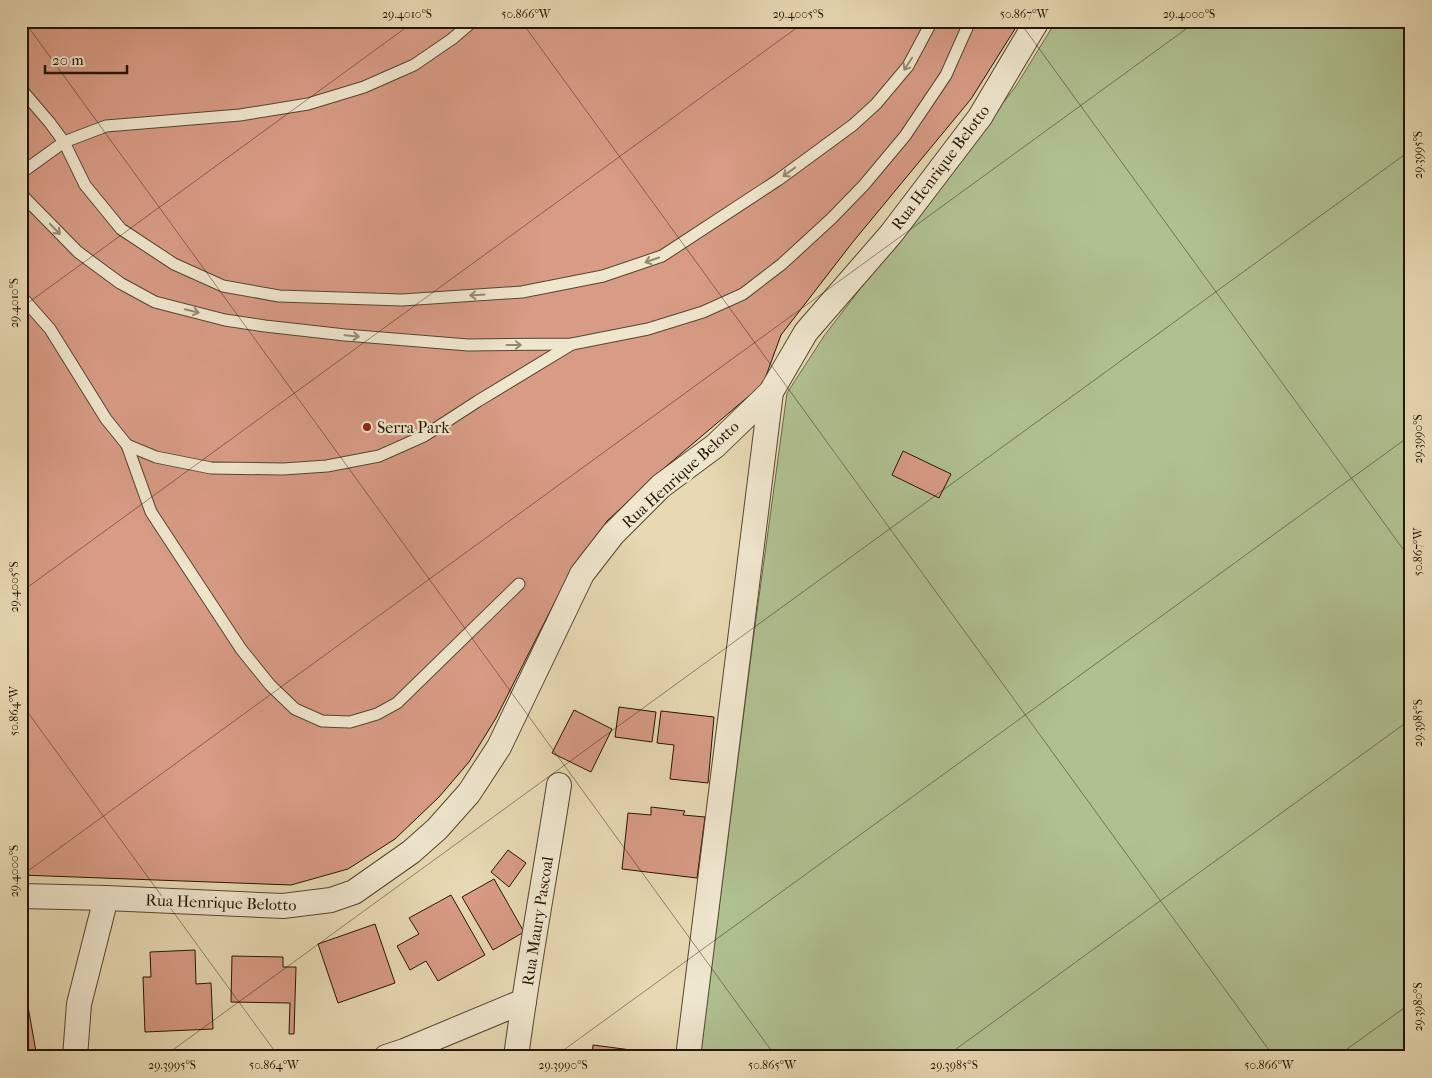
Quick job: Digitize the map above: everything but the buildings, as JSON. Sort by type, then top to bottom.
[{"type":"street","name":"Rua Henrique Belotto","points":[[21,896],[283,906],[321,902],[354,892],[411,852],[437,829],[469,793],[499,747],[582,574],[596,555],[612,534],[661,486],[716,446],[771,392],[806,332],[891,234],[980,117],[1037,21]]},
{"type":"street","points":[[688,1057],[771,392]]},
{"type":"street","name":"Rua Maury Pascoal","points":[[516,1057],[559,785]]},
{"type":"street","points":[[75,1057],[79,1004],[106,898]]},
{"type":"street","points":[[386,1057],[524,1001]]},
{"type":"lane","points":[[21,173],[64,142],[106,126],[240,115],[308,104],[364,87],[414,65],[452,39],[473,21]]},
{"type":"lane","points":[[21,90],[64,142],[85,185],[121,229],[174,264],[223,286],[279,296],[402,300],[522,292],[603,276],[662,256],[712,224],[778,180],[853,125],[876,104],[908,66],[932,21]]},
{"type":"lane","points":[[21,194],[78,252],[120,283],[155,302],[225,320],[344,335],[468,345],[572,344],[648,329],[703,312],[743,294],[782,264],[832,218],[864,185],[905,136],[946,75],[970,21]]},
{"type":"lane","points":[[21,296],[50,328],[106,419],[127,444],[151,512],[242,649],[270,685],[295,709],[322,721],[350,722],[377,714],[396,703],[519,584]]},
{"type":"lane","points":[[127,444],[156,457],[211,468],[283,469],[327,466],[380,456],[424,436],[572,344]]},
{"type":"green space","points":[[1056,21],[1411,21],[1411,1057],[700,1057],[787,393],[824,336],[1016,86]]},
{"type":"place","name":"Serra Park","points":[[367,427]]}]
